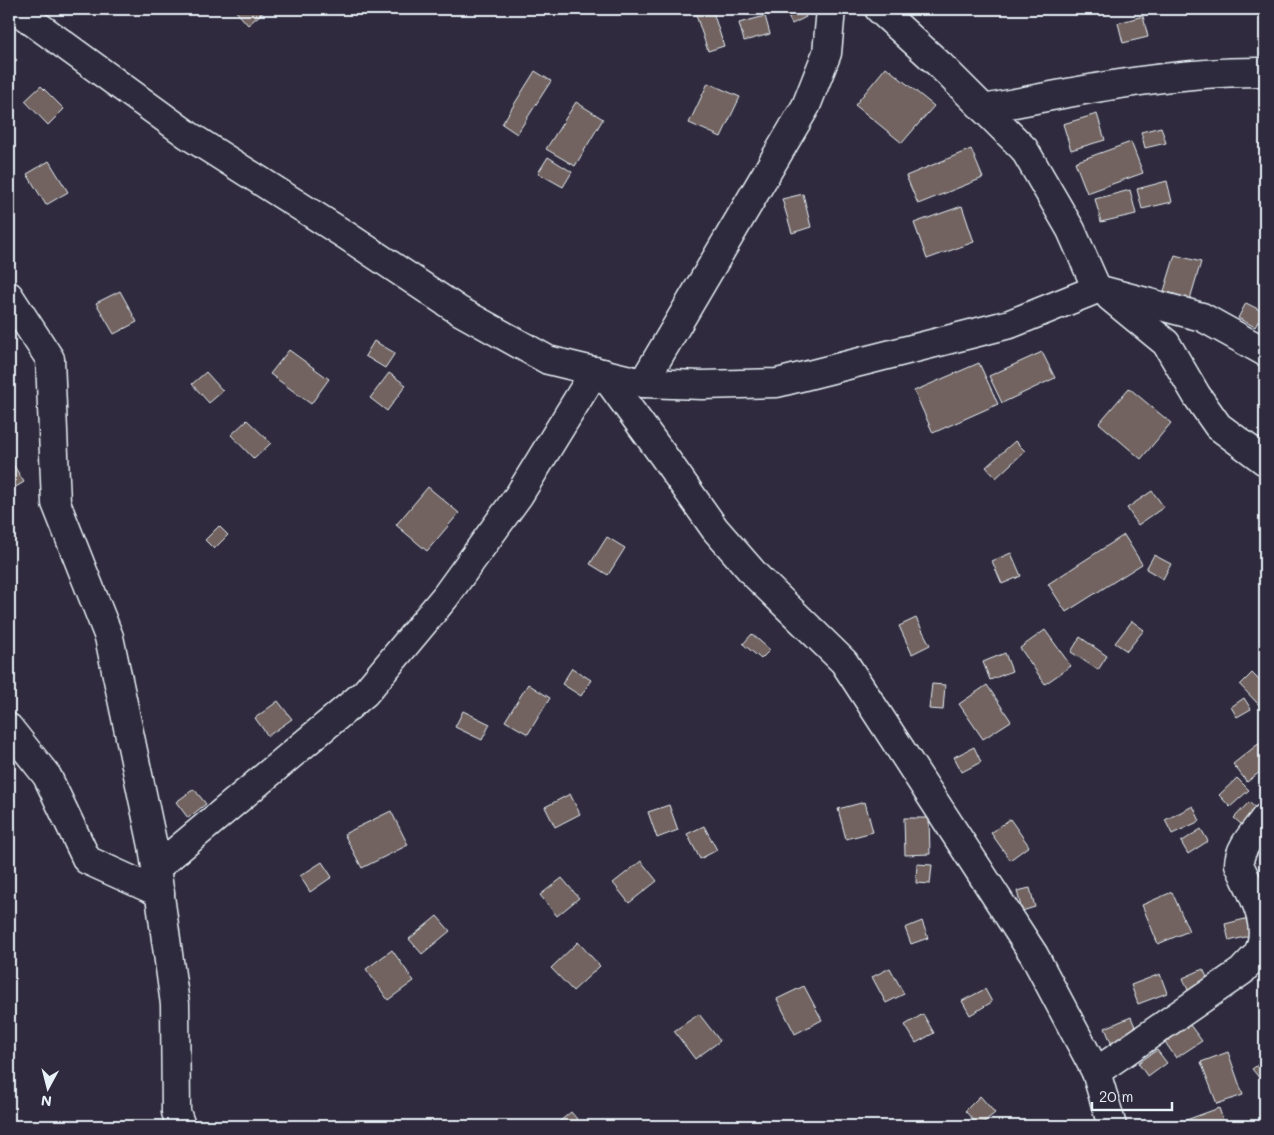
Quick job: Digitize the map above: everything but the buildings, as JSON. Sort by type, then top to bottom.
[{"type":"street","points":[[15,9],[188,135],[458,310],[548,360],[643,383],[702,385],[777,383],[1010,324],[1100,290],[1202,317],[1265,352]]},
{"type":"street","points":[[643,383],[806,106],[826,53],[831,9]]},
{"type":"street","points":[[879,9],[940,65],[1024,149],[1071,230],[1100,290],[1166,344],[1197,396],[1218,426],[1265,461]]},
{"type":"street","points":[[984,109],[1148,79],[1225,72],[1265,72]]},
{"type":"street","points":[[9,296],[50,359],[56,503],[110,637],[153,846],[158,880],[175,1004],[176,1112],[181,1126]]},
{"type":"street","points":[[158,880],[365,692],[451,589],[518,495],[599,372]]},
{"type":"street","points":[[599,372],[665,458],[714,530],[756,576],[844,662],[1034,955],[1096,1072],[1112,1126]]},
{"type":"street","points":[[9,728],[47,776],[87,860],[158,880]]},
{"type":"street","points":[[1096,1072],[1242,971],[1258,953],[1262,939],[1261,912],[1239,864],[1239,858],[1243,849],[1265,818]]}]
